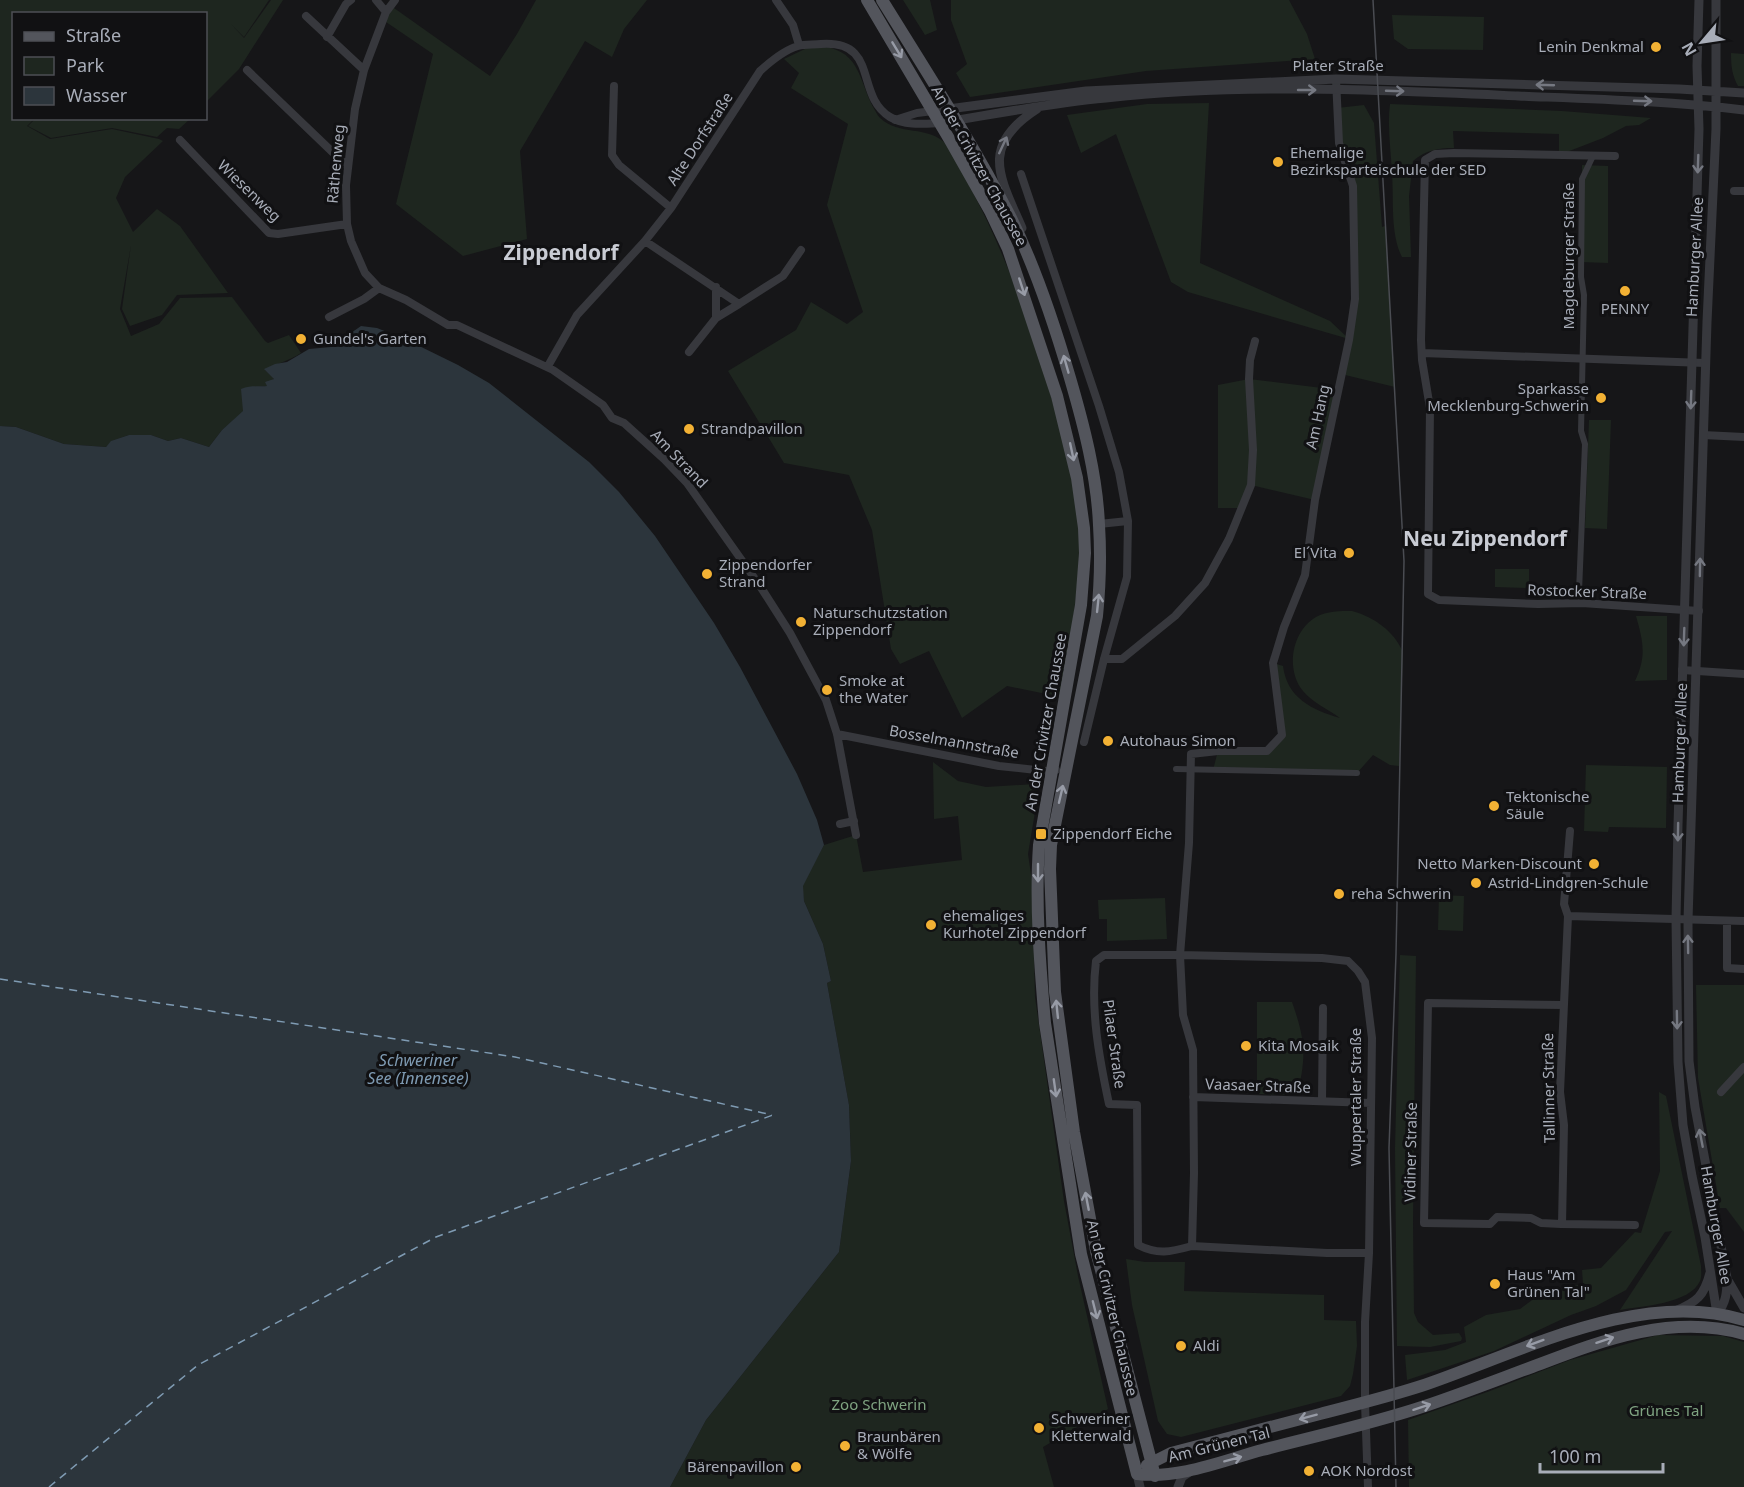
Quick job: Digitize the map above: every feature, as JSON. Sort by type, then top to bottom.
[{"type":"main road","name":"An der Crivitzer Chaussee","points":[[867,0],[990,211],[1008,249],[1057,396],[1077,478],[1084,528],[1084,578],[1077,633],[1039,845],[1037,872],[1045,1023],[1081,1254],[1139,1481]]},
{"type":"main road","name":"An der Crivitzer Chaussee","points":[[882,0],[988,175],[1019,236],[1059,339],[1082,422],[1099,524],[1100,568],[1096,616],[1055,821],[1050,869],[1058,1022],[1074,1132],[1096,1251],[1157,1481]]},
{"type":"main road","name":"Am Grünen Tal","points":[[1139,1481],[1152,1462],[1175,1452],[1365,1403],[1595,1324],[1673,1311],[1717,1314],[1744,1320]]},
{"type":"main road","points":[[1700,1326],[1717,1314],[1740,1333]]},
{"type":"main road","name":"Am Grünen Tal","points":[[1139,1481],[1157,1481],[1193,1469],[1425,1407],[1620,1335],[1700,1326],[1740,1333]]},
{"type":"street","points":[[327,37],[346,4],[351,0]]},
{"type":"street","points":[[376,0],[386,12]]},
{"type":"street","name":"Räthenweg","points":[[379,288],[365,273],[357,256],[347,224],[345,205],[355,109],[364,70],[386,12],[395,0]]},
{"type":"street","points":[[776,0],[793,25],[799,45]]},
{"type":"street","name":"Hamburger Allee","points":[[1699,0],[1693,362],[1676,920],[1678,1062],[1683,1125],[1717,1314]]},
{"type":"street","name":"Hamburger Allee","points":[[1716,0],[1715,107],[1688,920],[1689,1061],[1695,1107],[1727,1278],[1726,1297],[1723,1307],[1717,1314]]},
{"type":"street","points":[[306,16],[364,70]]},
{"type":"street","name":"Alte Dorfstraße","points":[[548,366],[577,315],[645,241],[671,208],[759,71],[778,56],[799,45],[842,44],[849,48],[860,62],[879,108],[895,120]]},
{"type":"street","points":[[247,70],[348,167]]},
{"type":"street","name":"Plater Straße","points":[[933,111],[1086,91],[1336,79],[1744,93]]},
{"type":"street","name":"Am Hang","points":[[1191,770],[1191,754],[1218,751],[1267,751],[1282,735],[1273,663],[1284,627],[1305,575],[1319,482],[1349,340],[1355,299],[1353,186],[1339,143],[1336,79]]},
{"type":"street","points":[[614,86],[612,155],[619,165],[671,208]]},
{"type":"street","name":"Plater Straße","points":[[940,123],[1105,98],[1153,94],[1337,89],[1698,105],[1744,110]]},
{"type":"street","points":[[1039,107],[1025,116],[1006,138],[1000,149],[999,168],[1001,179],[1046,289],[1059,339]]},
{"type":"street","points":[[895,120],[933,111]]},
{"type":"street","points":[[895,120],[914,124],[940,123]]},
{"type":"street","name":"Wiesenweg","points":[[180,140],[270,233],[278,234],[347,224]]},
{"type":"street","points":[[1615,156],[1435,154],[1425,160],[1422,353],[1705,363]]},
{"type":"street","name":"Magdeburger Straße","points":[[1582,603],[1580,592],[1585,444],[1581,431],[1584,295],[1581,277],[1582,179],[1593,156]]},
{"type":"street","name":"An der Crivitzer Chaussee","points":[[1021,174],[1099,406],[1119,472],[1128,521],[1127,577],[1104,659]]},
{"type":"street","points":[[1734,191],[1744,191]]},
{"type":"street","points":[[645,241],[739,304]]},
{"type":"street","points":[[689,352],[716,318],[783,276],[801,250]]},
{"type":"street","points":[[716,287],[716,318]]},
{"type":"street","points":[[329,317],[364,299],[379,288]]},
{"type":"street","name":"Am Strand","points":[[379,288],[406,300],[448,325],[457,325],[548,366],[603,405],[612,418],[624,423],[664,459],[694,493],[741,556],[790,633],[826,700],[837,734],[856,835]]},
{"type":"street","points":[[1084,742],[1104,659],[1122,660],[1175,616],[1205,583],[1229,539],[1251,485],[1253,450],[1249,379],[1250,360],[1255,342]]},
{"type":"street","name":"Rostocker Straße","points":[[1422,353],[1431,408],[1428,594],[1439,600],[1538,604],[1582,603],[1699,611]]},
{"type":"street","points":[[1703,435],[1744,437]]},
{"type":"street","points":[[1099,524],[1128,521]]},
{"type":"street","points":[[1682,670],[1744,674]]},
{"type":"street","name":"Bosselmannstraße","points":[[837,734],[999,766],[1052,771],[1067,769]]},
{"type":"street","points":[[1176,769],[1357,773]]},
{"type":"street","points":[[1191,770],[1189,843],[1180,955],[1183,1015],[1192,1050],[1192,1246]]},
{"type":"street","points":[[840,824],[854,821]]},
{"type":"street","name":"Tallinner Straße","points":[[1562,1224],[1564,1125],[1560,1092],[1568,916],[1564,904],[1570,831]]},
{"type":"street","points":[[1568,916],[1744,921]]},
{"type":"street","points":[[1727,921],[1726,968],[1744,969]]},
{"type":"street","name":"Pilaer Straße","points":[[1180,955],[1104,955],[1096,961],[1094,981],[1096,1034],[1109,1104],[1137,1105],[1138,1245],[1154,1253],[1176,1251],[1192,1246],[1369,1253]]},
{"type":"street","name":"Wuppertaler Straße","points":[[1180,955],[1315,958],[1348,961],[1365,982],[1372,1038],[1369,1253],[1365,1322],[1368,1487]]},
{"type":"street","name":"Vidiner Straße","points":[[1563,1005],[1428,1003],[1424,1223],[1490,1224],[1497,1218],[1531,1218],[1541,1222],[1562,1224],[1635,1225]]},
{"type":"street","name":"Vaasaer Straße","points":[[1322,1101],[1323,1008]]},
{"type":"street","points":[[1721,1092],[1744,1067]]},
{"type":"street","name":"Vaasaer Straße","points":[[1193,1097],[1371,1103]]},
{"type":"street","points":[[1673,1311],[1702,1295],[1711,1271]]},
{"type":"street","points":[[1727,1278],[1744,1308]]},
{"type":"street","points":[[1178,1487],[1182,1477],[1193,1469]]},
{"type":"green space","points":[[0,0],[269,0],[244,37],[231,24],[244,38],[271,0],[283,0],[239,69],[207,101],[207,12],[12,12],[12,120],[33,120],[27,126],[50,139],[112,129],[163,141],[125,177],[116,198],[133,232],[157,209],[180,226],[228,293],[177,295],[162,315],[130,326],[122,309],[131,245],[120,309],[131,336],[159,324],[180,298],[232,297],[265,341],[268,343],[289,335],[301,353],[265,370],[274,378],[268,386],[258,387],[244,411],[222,430],[209,447],[181,438],[168,441],[151,435],[129,435],[112,441],[106,447],[64,444],[16,427],[0,426]]},
{"type":"green space","points":[[536,0],[647,0],[624,29],[612,57],[585,41],[520,151],[527,239],[463,256],[396,204],[433,54],[386,22],[388,14],[394,8],[490,76]]},
{"type":"green space","points":[[903,0],[930,0],[937,30],[925,35]]},
{"type":"green space","points":[[951,0],[1289,0],[1307,34],[1315,59],[1146,71],[970,97],[956,73],[967,64],[951,20]]},
{"type":"green space","points":[[1392,15],[1484,17],[1483,50],[1408,49],[1394,39]]},
{"type":"green space","points":[[826,47],[846,55],[852,62],[880,118],[896,127],[931,134],[946,144],[956,158],[985,216],[1023,307],[1061,433],[1078,519],[1079,552],[1076,594],[1061,697],[1007,686],[962,718],[929,651],[900,664],[891,649],[872,530],[849,475],[784,463],[728,371],[796,330],[811,302],[847,324],[863,312],[827,205],[848,124],[791,88],[799,73],[784,59],[807,48]]},
{"type":"green space","points":[[1731,53],[1744,54],[1744,86],[1738,86],[1734,78]]},
{"type":"green space","points":[[1209,103],[1200,263],[1330,321],[1349,339],[1188,292],[1171,282],[1116,134],[1081,153],[1067,115],[1147,104]]},
{"type":"green space","points":[[1390,104],[1562,111],[1651,118],[1639,125],[1626,126],[1603,138],[1559,155],[1559,134],[1453,131],[1454,148],[1432,150],[1413,161],[1409,196],[1411,257],[1402,257],[1394,227],[1389,130]]},
{"type":"green space","points":[[1364,105],[1374,123],[1382,227],[1385,226],[1395,387],[1341,374],[1355,299],[1353,186],[1339,143],[1337,108]]},
{"type":"green space","points":[[34,120],[189,120],[179,129],[167,128],[157,137],[112,128],[51,138],[28,126]]},
{"type":"green space","points":[[1582,165],[1608,166],[1608,263],[1581,262]]},
{"type":"green space","points":[[1249,379],[1338,390],[1315,500],[1251,485],[1243,508],[1218,508],[1218,385]]},
{"type":"green space","points":[[1589,420],[1611,420],[1607,529],[1585,528]]},
{"type":"green space","points":[[1495,569],[1529,569],[1529,588],[1495,587]]},
{"type":"green space","points":[[1352,611],[1368,617],[1389,631],[1403,652],[1399,766],[1390,765],[1373,755],[1357,773],[1213,770],[1218,751],[1267,751],[1282,735],[1273,663],[1283,666],[1285,677],[1302,701],[1340,718],[1303,691],[1294,672],[1294,651],[1301,631],[1316,617],[1329,612]]},
{"type":"green space","points":[[1636,616],[1667,616],[1667,680],[1635,681],[1641,664],[1643,648]]},
{"type":"green space","name":"Zoo Schwerin","points":[[933,762],[958,781],[986,787],[1036,784],[1038,794],[1028,854],[1032,881],[1035,997],[1064,1201],[1078,1276],[1108,1409],[1043,1447],[1054,1487],[670,1487],[706,1420],[839,1252],[851,1161],[849,1105],[827,983],[831,981],[823,944],[804,901],[802,886],[824,845],[856,835],[863,872],[962,860],[958,816],[934,819]]},
{"type":"green space","points":[[1586,765],[1667,767],[1666,828],[1609,827],[1608,832],[1584,831]]},
{"type":"green space","points":[[1439,895],[1464,896],[1463,931],[1438,930]]},
{"type":"green space","points":[[1165,898],[1167,939],[1107,941],[1107,919],[1099,919],[1098,900]]},
{"type":"green space","points":[[1400,955],[1416,956],[1414,1313],[1418,1322],[1433,1335],[1459,1333],[1462,1338],[1461,1341],[1430,1347],[1397,1346],[1395,1148]]},
{"type":"green space","points":[[1696,985],[1744,985],[1744,1232],[1726,1208],[1720,1208],[1698,1078]]},
{"type":"green space","points":[[1257,1002],[1292,1002],[1300,1027],[1303,1048],[1297,1095],[1257,1094]]},
{"type":"green space","points":[[1659,1092],[1666,1096],[1701,1266],[1701,1279],[1695,1289],[1664,1303],[1620,1310],[1672,1231],[1665,1232],[1626,1290],[1596,1306],[1571,1315],[1494,1351],[1407,1380],[1405,1355],[1445,1350],[1466,1342],[1464,1327],[1486,1315],[1520,1309],[1543,1292],[1583,1284],[1582,1270],[1601,1268],[1635,1232],[1641,1233],[1660,1171]]},
{"type":"green space","points":[[1126,1259],[1145,1262],[1185,1262],[1184,1291],[1324,1295],[1324,1320],[1356,1321],[1357,1346],[1350,1386],[1341,1396],[1181,1437],[1167,1434],[1158,1421],[1132,1305]]},
{"type":"green space","name":"Grünes Tal","points":[[1658,1335],[1723,1336],[1744,1342],[1744,1487],[1409,1487],[1408,1420],[1570,1360]]},
{"type":"water","name":"Schweriner See (Innensee)","points":[[361,326],[377,328],[407,340],[489,383],[589,462],[619,492],[655,536],[714,623],[797,774],[817,820],[824,845],[803,886],[804,901],[823,944],[831,981],[827,983],[849,1105],[851,1161],[839,1252],[706,1420],[670,1487],[0,1487],[0,426],[16,427],[64,444],[106,447],[111,441],[129,435],[151,435],[168,441],[181,438],[209,447],[222,430],[243,411],[241,389],[267,386],[265,382],[274,379],[264,369],[287,362],[309,349],[331,347]]},
{"type":"ferry route","points":[[0,979],[515,1057],[772,1115]]},
{"type":"ferry route","points":[[49,1487],[198,1365],[436,1237],[773,1115]]},
{"type":"tram line","points":[[1373,0],[1404,561],[1396,954],[1389,1148],[1396,1487]]},
{"type":"place","name":"Lenin Denkmal","points":[[1656,47]]},
{"type":"place","name":"Ehemalige Bezirksparteischule der SED","points":[[1278,162]]},
{"type":"place","name":"PENNY","points":[[1625,291]]},
{"type":"place","name":"Gundel's Garten","points":[[301,339]]},
{"type":"place","name":"Sparkasse Mecklenburg-Schwerin","points":[[1601,398]]},
{"type":"place","name":"Strandpavillon","points":[[689,429]]},
{"type":"place","name":"El´Vita","points":[[1349,553]]},
{"type":"place","name":"Zippendorfer Strand","points":[[707,574]]},
{"type":"place","name":"Naturschutzstation Zippendorf","points":[[801,622]]},
{"type":"place","name":"Smoke at the Water","points":[[827,690]]},
{"type":"place","name":"Autohaus Simon","points":[[1108,741]]},
{"type":"place","name":"Tektonische Säule","points":[[1494,806]]},
{"type":"place","name":"Zippendorf Eiche","points":[[1041,834]]},
{"type":"place","name":"Netto Marken-Discount","points":[[1594,864]]},
{"type":"place","name":"Astrid-Lindgren-Schule","points":[[1476,883]]},
{"type":"place","name":"reha Schwerin","points":[[1339,894]]},
{"type":"place","name":"ehemaliges Kurhotel Zippendorf","points":[[931,925]]},
{"type":"place","name":"Kita Mosaik","points":[[1246,1046]]},
{"type":"place","name":"Haus \"Am Grünen Tal\"","points":[[1495,1284]]},
{"type":"place","name":"Aldi","points":[[1181,1346]]},
{"type":"place","name":"Schweriner Kletterwald","points":[[1039,1428]]},
{"type":"place","name":"Braunbären & Wölfe","points":[[845,1446]]},
{"type":"place","name":"Bärenpavillon","points":[[796,1467]]},
{"type":"place","name":"AOK Nordost","points":[[1309,1471]]},
{"type":"district","name":"Zippendorf","points":[[561,253]]},
{"type":"district","name":"Neu Zippendorf","points":[[1485,539]]}]
